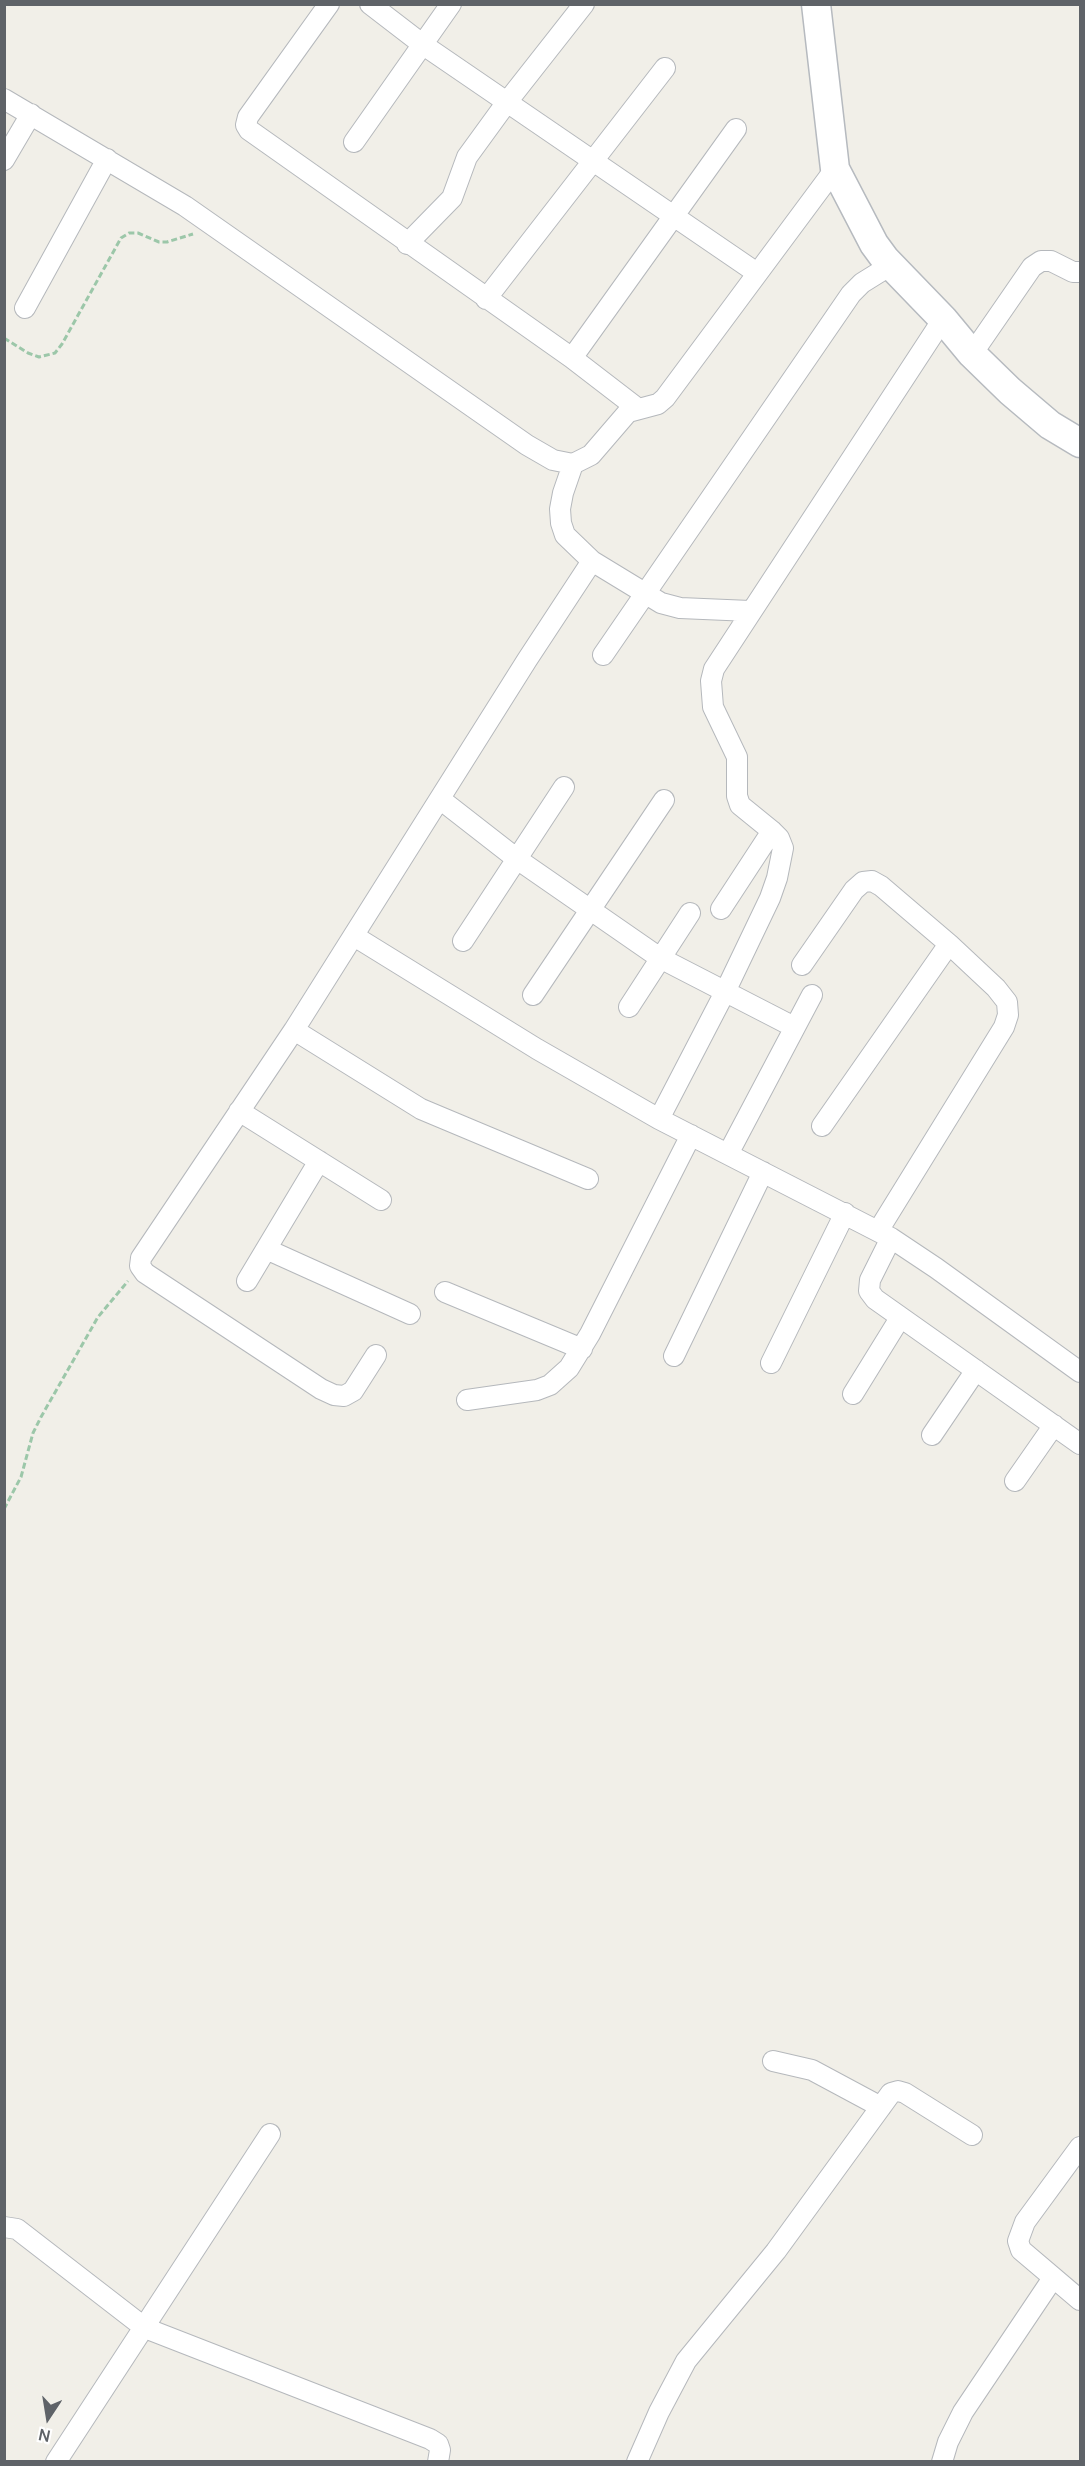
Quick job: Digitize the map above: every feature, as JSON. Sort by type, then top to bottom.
[{"type":"street","points":[[329,4],[248,117],[246,124],[255,136],[572,358],[637,408]]},
{"type":"street","points":[[370,4],[422,44],[757,273]]},
{"type":"street","points":[[354,141],[451,4]]},
{"type":"street","points":[[407,244],[452,198],[467,157],[584,4]]},
{"type":"street","points":[[816,4],[834,169],[883,256],[943,319],[972,354],[1010,391],[1050,425],[1080,443]]},
{"type":"street","points":[[486,299],[665,68]]},
{"type":"street","points":[[4,99],[185,206],[527,445],[553,460],[573,464],[591,455],[628,412],[658,404],[665,398],[834,169]]},
{"type":"street","points":[[4,160],[31,114]]},
{"type":"street","points":[[572,358],[736,129]]},
{"type":"street","points":[[25,308],[107,159]]},
{"type":"street","points":[[603,655],[850,294],[867,279],[883,256]]},
{"type":"street","points":[[972,354],[1032,267],[1041,261],[1051,261],[1073,272],[1080,272]]},
{"type":"street","points":[[659,1119],[725,992],[770,898],[783,848],[779,838],[772,831],[740,806],[737,796],[737,757],[713,707],[711,692],[714,669],[943,319]]},
{"type":"street","points":[[573,464],[560,509],[561,523],[565,535],[592,561],[644,595],[662,603],[680,608],[750,611]]},
{"type":"street","points":[[376,1355],[353,1391],[344,1396],[334,1395],[321,1389],[145,1273],[140,1266],[141,1258],[294,1030],[592,561]]},
{"type":"street","points":[[463,941],[564,787]]},
{"type":"street","points":[[440,800],[518,859],[660,958],[794,1027]]},
{"type":"street","points":[[533,995],[664,800]]},
{"type":"street","points":[[721,909],[772,831]]},
{"type":"street","points":[[802,965],[854,890],[863,882],[872,881],[881,886],[949,944],[996,988],[1007,1002],[1008,1015],[1004,1028],[884,1234],[870,1280],[869,1292],[874,1299],[900,1318],[1080,1444]]},
{"type":"street","points":[[629,1007],[690,913]]},
{"type":"street","points":[[354,936],[537,1049],[659,1119],[884,1234],[936,1268],[1080,1372]]},
{"type":"street","points":[[822,1126],[949,944]]},
{"type":"street","points":[[728,1154],[812,995]]},
{"type":"street","points":[[294,1030],[421,1109],[588,1179]]},
{"type":"street","points":[[239,1110],[381,1200]]},
{"type":"street","points":[[467,1400],[522,1394],[550,1385],[561,1377],[582,1349],[691,1135]]},
{"type":"street","points":[[247,1281],[319,1161]]},
{"type":"street","points":[[674,1356],[763,1172]]},
{"type":"street","points":[[771,1363],[845,1213]]},
{"type":"street","points":[[266,1249],[410,1314]]},
{"type":"street","points":[[445,1292],[582,1349]]},
{"type":"street","points":[[853,1394],[900,1318]]},
{"type":"street","points":[[933,1435],[976,1370]]},
{"type":"street","points":[[1015,1481],[1054,1425]]},
{"type":"street","points":[[773,2061],[812,2070],[881,2107]]},
{"type":"street","points":[[637,2462],[673,2383],[686,2361],[776,2251],[891,2093],[898,2091],[972,2135]]},
{"type":"street","points":[[56,2462],[270,2134]]},
{"type":"street","points":[[1080,2147],[1025,2222],[1018,2241],[1021,2250],[1080,2300]]},
{"type":"street","points":[[4,2227],[17,2229],[119,2311],[145,2328],[430,2439],[438,2444],[440,2450],[438,2462]]},
{"type":"street","points":[[942,2462],[948,2442],[963,2412],[1053,2278]]},
{"type":"path","points":[[4,338],[39,357],[55,353],[121,238],[129,233],[138,232],[159,242],[167,242],[214,226]]},
{"type":"path","points":[[4,1509],[21,1478],[33,1433],[46,1407],[98,1317],[140,1266]]}]
